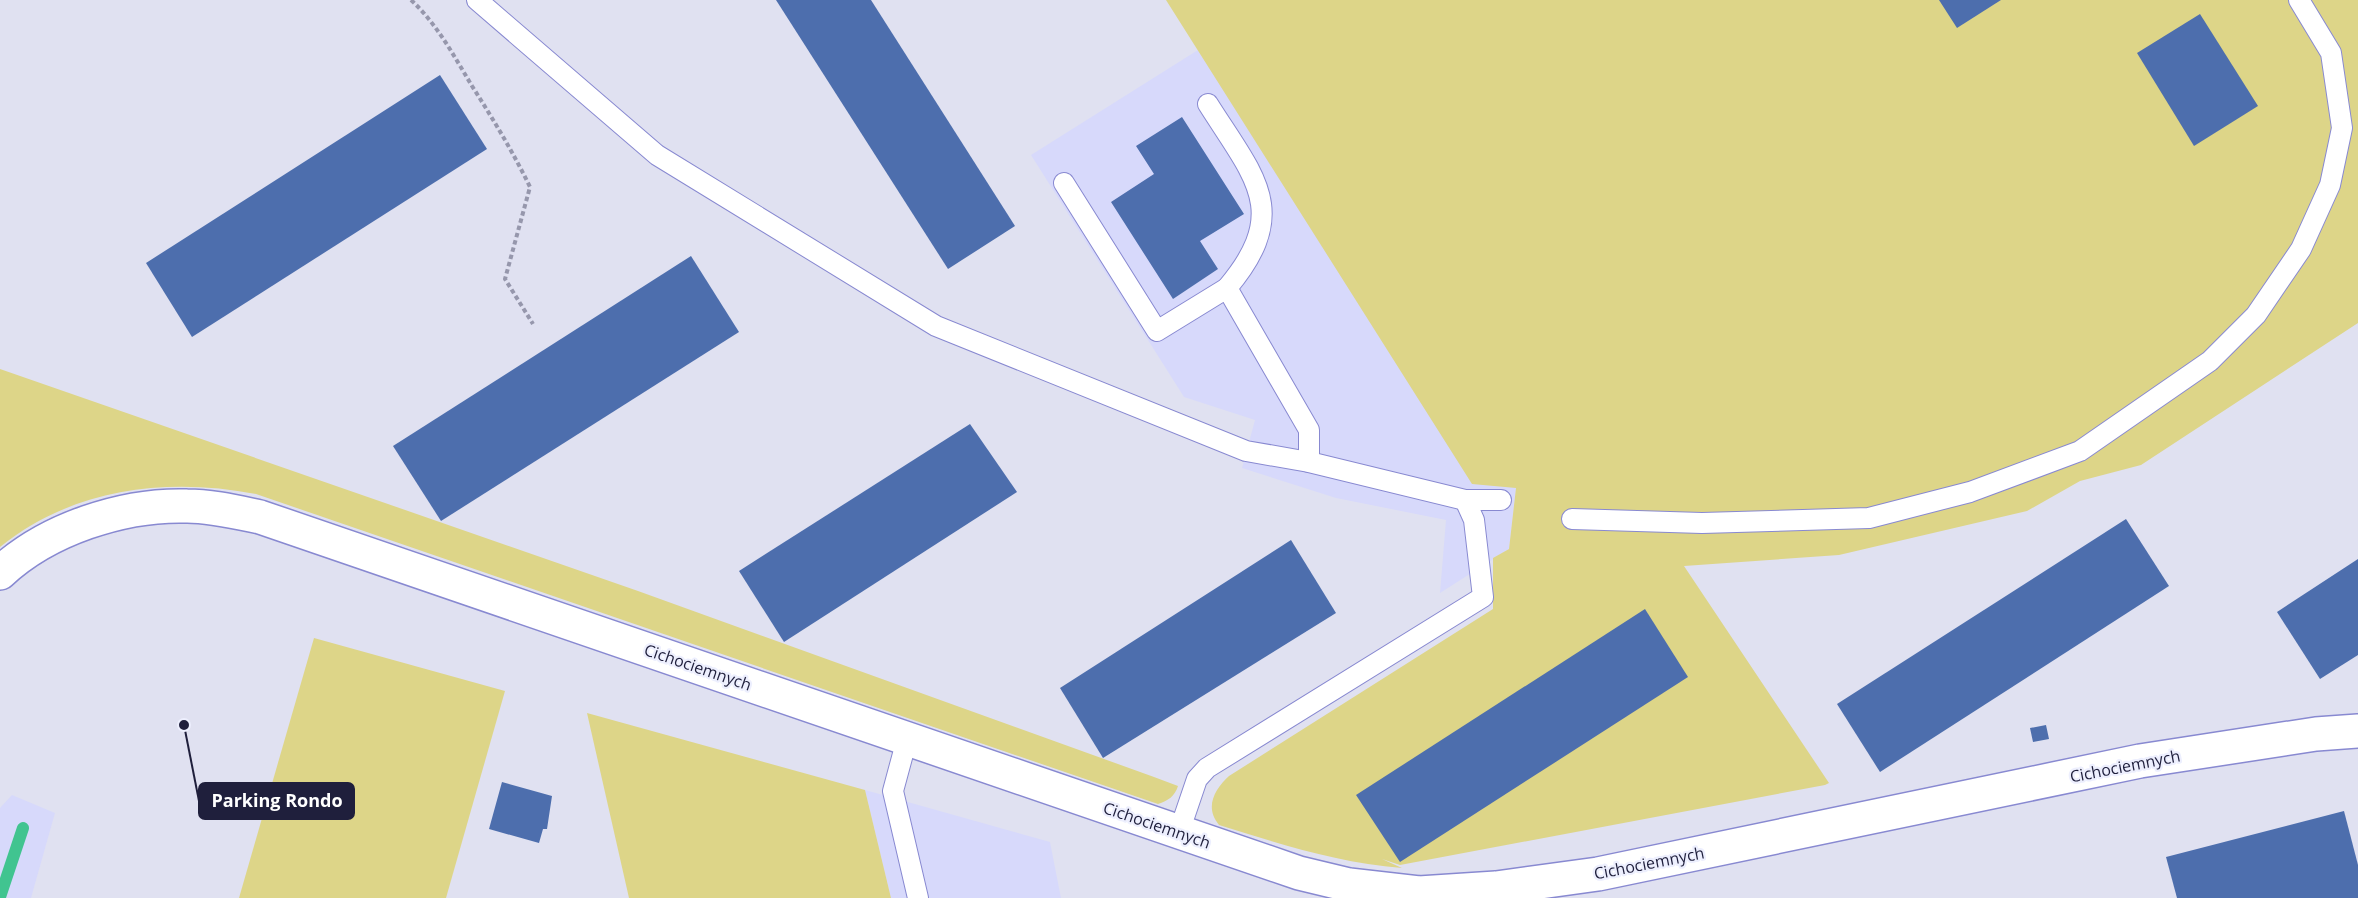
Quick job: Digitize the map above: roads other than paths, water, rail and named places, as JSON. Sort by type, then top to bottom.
[{"type":"street","name":"Cichociemnych","points":[[0,573],[35,546],[67,530],[105,518],[188,506],[228,510],[260,517],[1299,873],[1349,885],[1419,893],[1496,888],[1598,874],[2140,761],[2316,734],[2358,730]]},
{"type":"lane","points":[[477,0],[657,155],[936,326],[1237,448],[1309,462],[1465,500],[1501,500]]},
{"type":"lane","points":[[1572,519],[1702,523],[1869,518],[1970,492],[2080,451],[2210,361],[2256,315],[2301,249],[2330,185],[2342,128],[2331,53],[2299,0]]},
{"type":"lane","points":[[1064,183],[1157,331],[1227,288],[1248,261],[1263,220],[1252,173],[1208,104]]},
{"type":"lane","points":[[1227,288],[1309,430],[1309,462]]},
{"type":"lane","points":[[1179,832],[1197,778],[1207,768],[1483,597],[1474,520],[1465,500]]},
{"type":"lane","points":[[907,739],[893,791],[918,898]]},
{"type":"waterway","points":[[0,897],[23,828]]},
{"type":"place","name":"Parking Rondo","points":[[184,725]]}]
